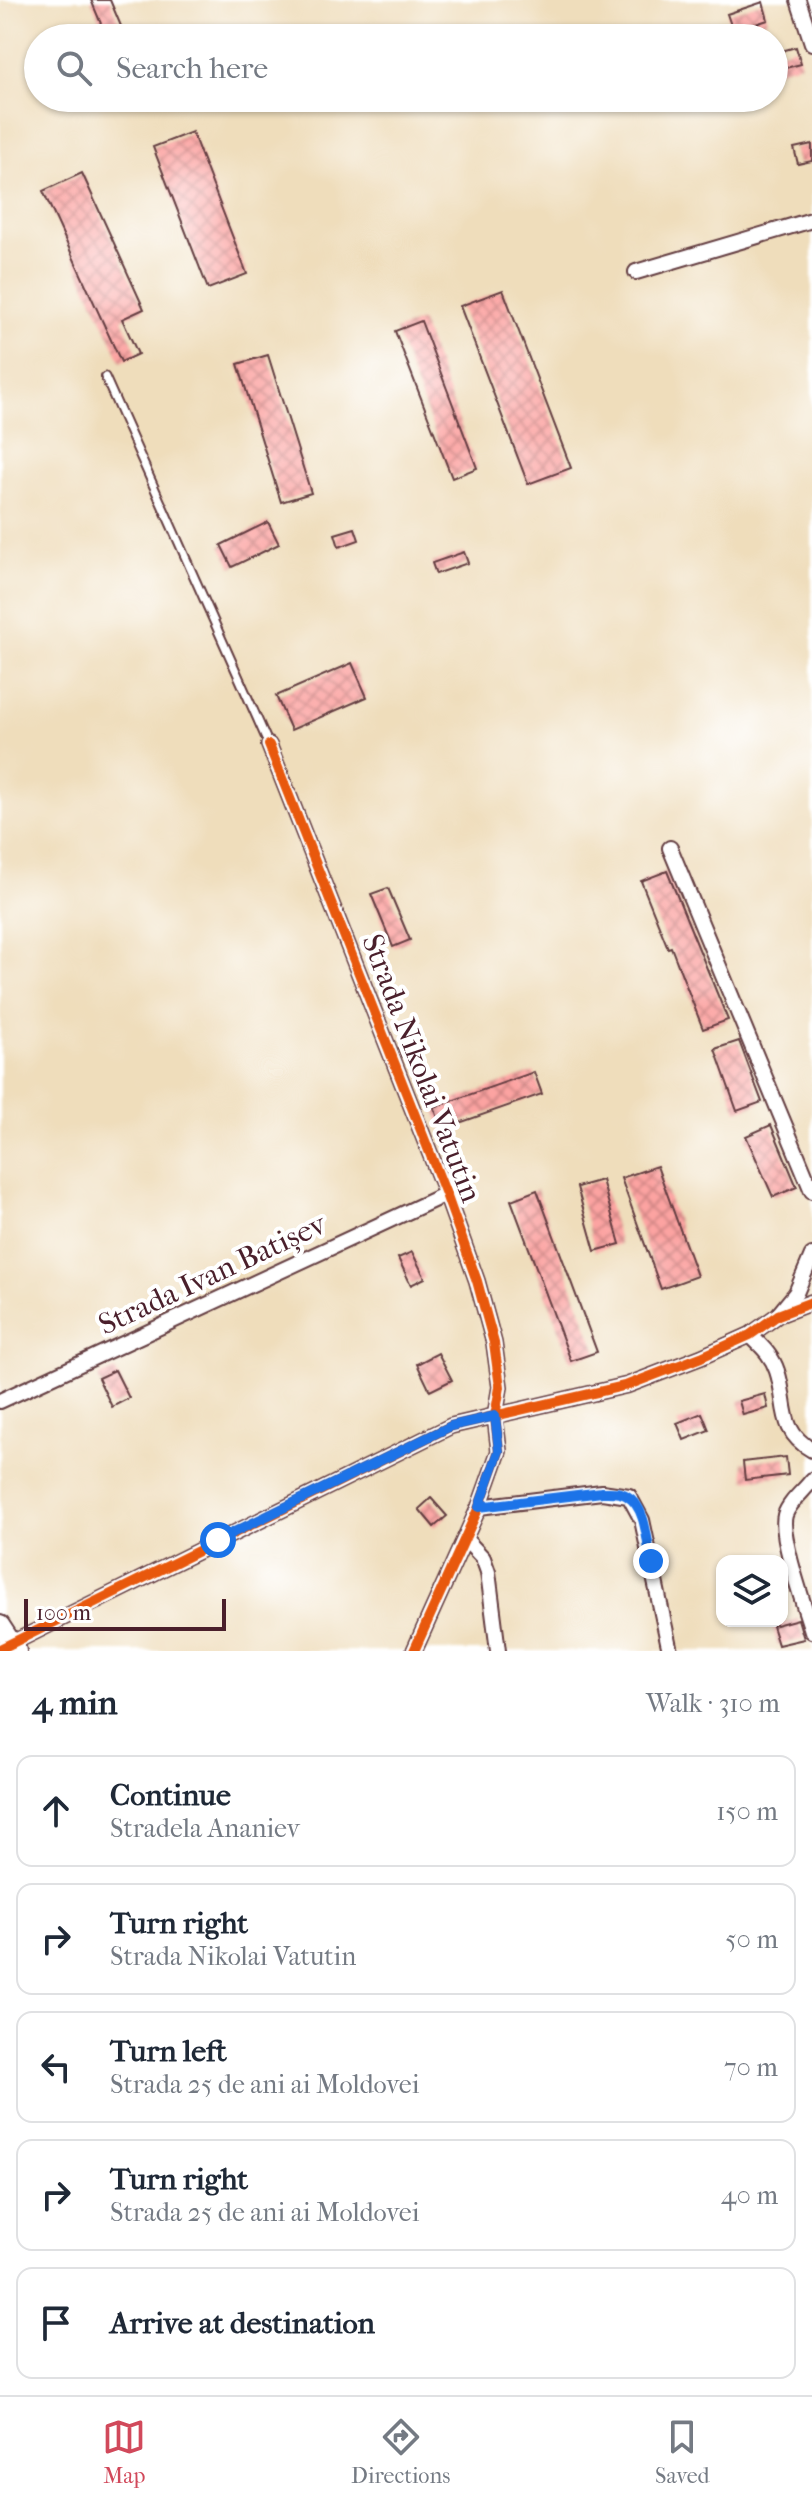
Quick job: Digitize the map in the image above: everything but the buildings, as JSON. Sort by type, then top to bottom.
[{"type":"street","points":[[798,0],[812,43]]},
{"type":"street","points":[[636,272],[812,220]]},
{"type":"street","name":"Strada Nikolai Vatutin","points":[[269,745],[446,1194],[477,1281],[494,1343],[500,1387],[495,1416],[499,1451],[479,1507],[414,1651]]},
{"type":"street","points":[[670,848],[812,1191]]},
{"type":"street","name":"Strada Ivan Batișev","points":[[0,1401],[446,1194]]},
{"type":"street","points":[[778,1315],[796,1293],[812,1255]]},
{"type":"street","points":[[0,1625],[10,1647],[451,1426],[628,1385],[750,1335],[778,1315],[812,1302]]},
{"type":"street","points":[[750,1335],[768,1351],[777,1371],[790,1431],[797,1441],[812,1450]]},
{"type":"street","points":[[812,1480],[784,1517],[795,1575],[812,1631]]},
{"type":"street","points":[[479,1507],[602,1492],[629,1496],[642,1520],[670,1651]]},
{"type":"street","points":[[465,1539],[483,1558],[488,1572],[498,1651]]},
{"type":"lane","points":[[105,377],[269,745]]},
{"type":"cycle path","points":[[269,745],[446,1194],[477,1281],[494,1343],[500,1387],[495,1416],[499,1451],[479,1507],[414,1651]]},
{"type":"cycle path","points":[[0,1649],[451,1426],[628,1385],[750,1335],[778,1315],[812,1302]]},
{"type":"route","points":[[218,1540],[451,1426],[495,1416],[499,1451],[479,1507],[618,1492],[629,1496],[637,1507],[651,1561]]}]
